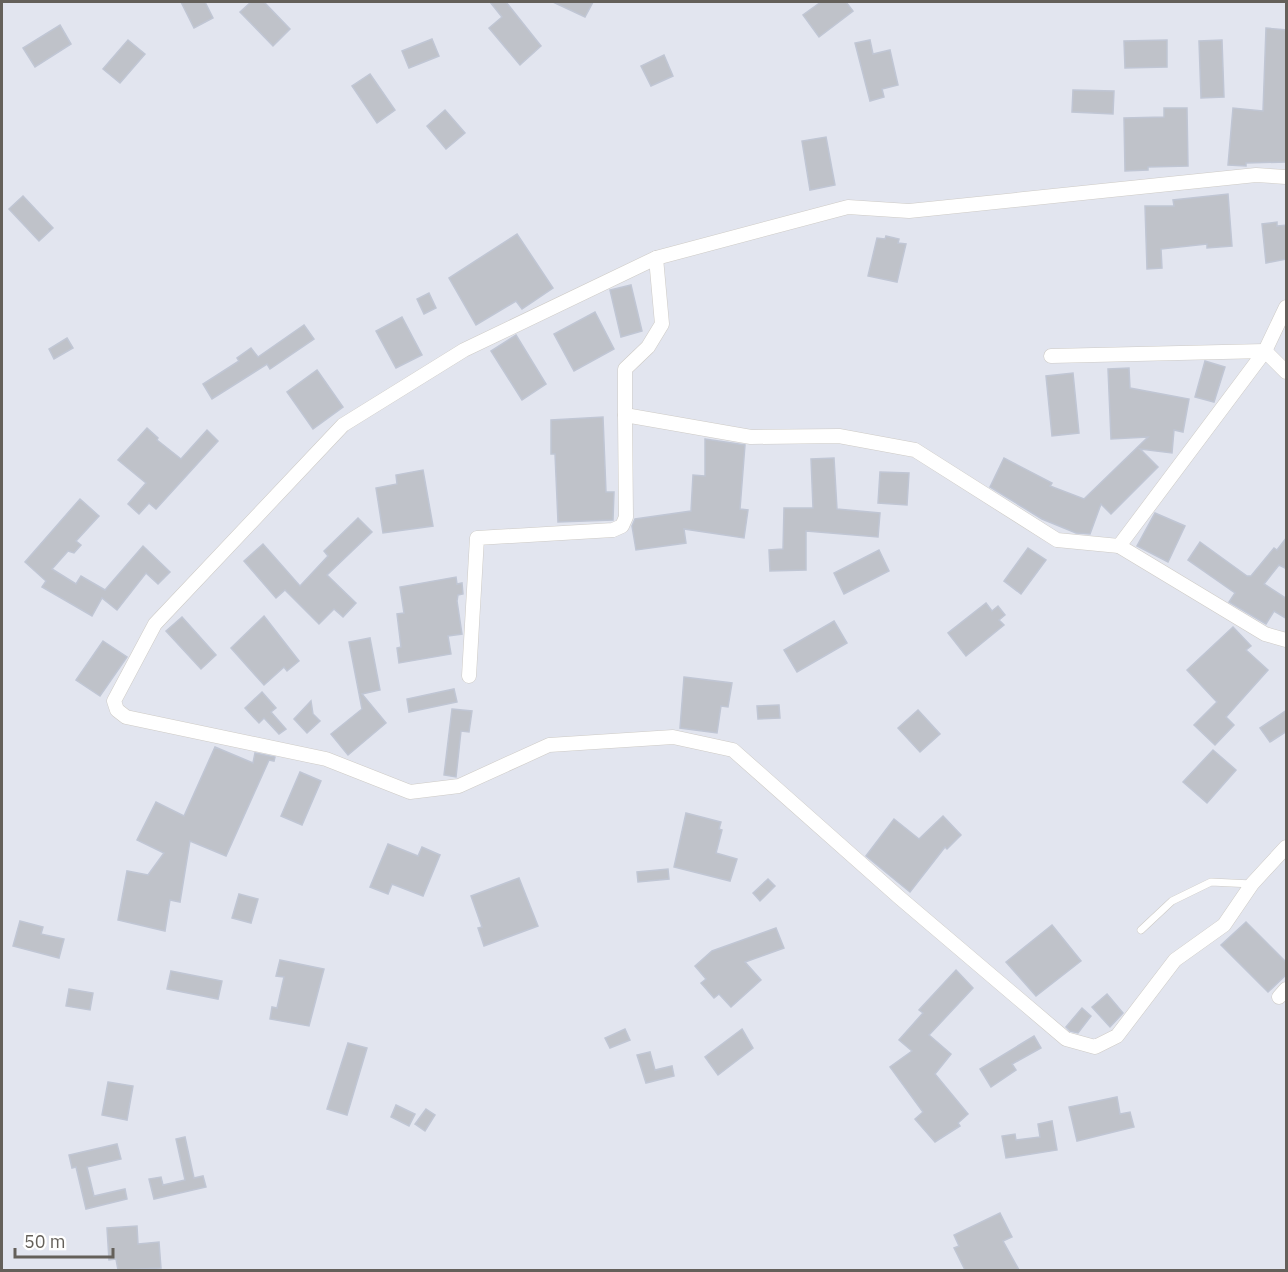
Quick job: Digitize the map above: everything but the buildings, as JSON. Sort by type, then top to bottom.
[{"type":"street","points":[[1287,177],[1256,175],[909,212],[848,207],[656,258],[464,350],[343,424],[155,624],[114,701],[117,710],[126,717],[326,759],[410,792],[459,786],[549,745],[673,737],[733,750],[900,898],[1066,1039],[1095,1047],[1118,1036],[1175,960],[1224,925],[1252,884],[1287,847]]},
{"type":"street","points":[[469,676],[477,538],[613,530],[622,526],[626,517],[625,369],[652,342],[662,324],[656,258]]},
{"type":"street","points":[[1119,546],[1265,351],[1287,307]]},
{"type":"street","points":[[1051,356],[1265,351],[1287,372]]},
{"type":"street","points":[[625,415],[751,437],[839,436],[915,450],[1057,540],[1119,546],[1266,634],[1287,640]]},
{"type":"lane","points":[[1141,930],[1172,901],[1210,882],[1252,884]]}]
